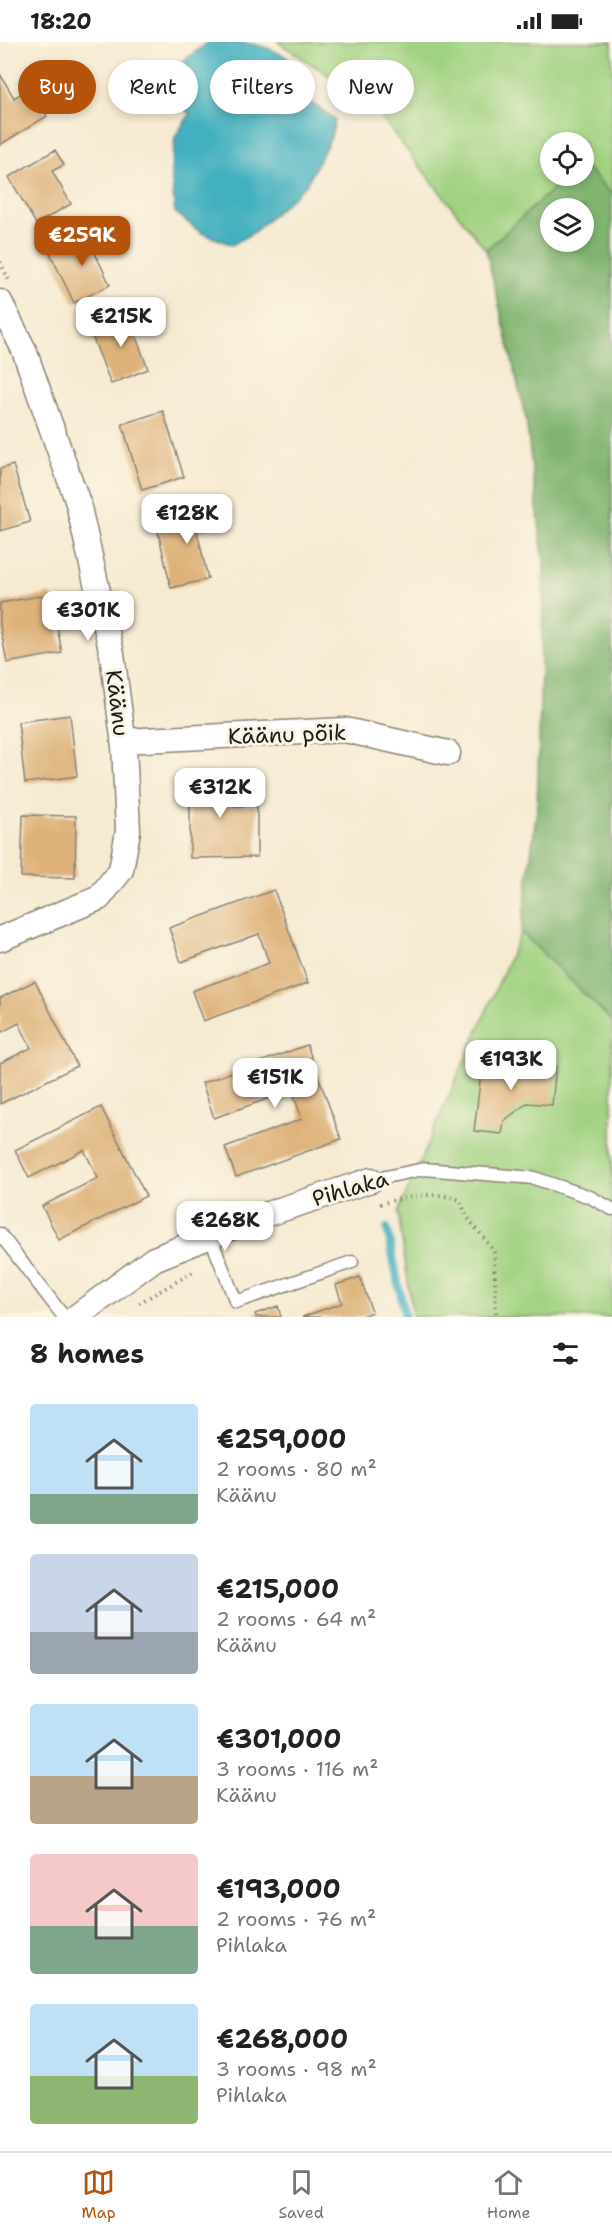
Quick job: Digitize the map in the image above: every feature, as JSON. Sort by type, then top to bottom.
[{"type":"street","name":"Käänu","points":[[0,302],[24,350],[78,503],[112,654],[123,741],[128,831],[121,870],[99,898],[0,939]]},
{"type":"street","name":"Käänu põik","points":[[123,741],[345,730],[448,753]]},
{"type":"street","name":"Pihlaka","points":[[76,1317],[154,1259],[255,1218],[371,1180]]},
{"type":"lane","name":"Pihlaka","points":[[371,1180],[424,1169],[534,1178],[590,1197],[612,1209]]},
{"type":"lane","points":[[0,1234],[64,1317]]},
{"type":"lane","points":[[210,1236],[236,1302],[352,1262]]},
{"type":"path","points":[[376,1205],[421,1196],[446,1195],[460,1200],[467,1217],[494,1251],[496,1317]]},
{"type":"path","points":[[135,1305],[182,1277],[220,1259]]},
{"type":"green space","points":[[278,42],[612,42],[612,194],[594,175],[594,132],[540,132],[540,186],[556,186],[540,198],[540,201],[486,250],[378,114],[414,114],[414,60],[327,60],[327,74],[315,66],[315,60],[305,60]]},
{"type":"green space","points":[[594,175],[612,194],[612,1021],[521,932],[537,808],[544,563],[526,419],[486,250],[540,201],[540,252],[594,252],[594,198],[543,198],[556,186],[594,186]]},
{"type":"green space","points":[[521,932],[612,1021],[612,1317],[413,1317],[398,1212]]},
{"type":"water","points":[[209,42],[235,42],[265,47],[292,60],[210,60],[210,114],[315,114],[315,106],[335,120],[331,137],[306,185],[253,233],[232,245],[200,232],[175,212],[171,171],[175,137],[190,114],[198,114],[198,60],[184,60]]},
{"type":"building","points":[[0,74],[14,98],[18,96],[18,114],[46,114],[47,116],[0,145]]},
{"type":"building","points":[[55,150],[64,165],[52,171],[71,204],[36,224],[9,177]]},
{"type":"building","points":[[99,230],[106,245],[94,251],[110,285],[74,303],[50,253]]},
{"type":"building","points":[[141,313],[147,329],[135,334],[148,369],[111,384],[91,333]]},
{"type":"building","points":[[163,411],[184,477],[142,490],[122,424]]},
{"type":"building","points":[[13,465],[30,522],[0,531],[0,469]]},
{"type":"building","points":[[224,507],[228,524],[197,531],[208,579],[171,588],[156,523]]},
{"type":"building","points":[[51,594],[62,653],[7,663],[0,625],[0,603]]},
{"type":"building","points":[[70,715],[77,776],[25,783],[18,722]]},
{"type":"building","points":[[235,772],[235,806],[257,806],[257,857],[190,858],[190,773]]},
{"type":"building","points":[[23,815],[76,816],[75,878],[21,877]]},
{"type":"building","points":[[274,890],[308,983],[203,1021],[192,991],[269,963],[259,934],[181,962],[169,928]]},
{"type":"building","points":[[35,981],[77,1066],[0,1104],[0,1063],[31,1048],[19,1023],[0,1033],[0,998]]},
{"type":"building","points":[[307,1045],[341,1139],[236,1177],[225,1147],[302,1119],[292,1090],[214,1118],[202,1083]]},
{"type":"building","points":[[483,1057],[556,1066],[552,1105],[527,1103],[504,1121],[502,1134],[474,1131]]},
{"type":"building","points":[[101,1107],[146,1196],[59,1240],[42,1206],[98,1178],[84,1150],[29,1178],[15,1150]]},
{"type":"building","points":[[360,1277],[372,1312],[359,1317],[302,1317],[342,1303],[336,1285]]},
{"type":"building","points":[[278,1306],[281,1317],[256,1317],[255,1314]]},
{"type":"waterway","points":[[387,1228],[405,1317]]}]
